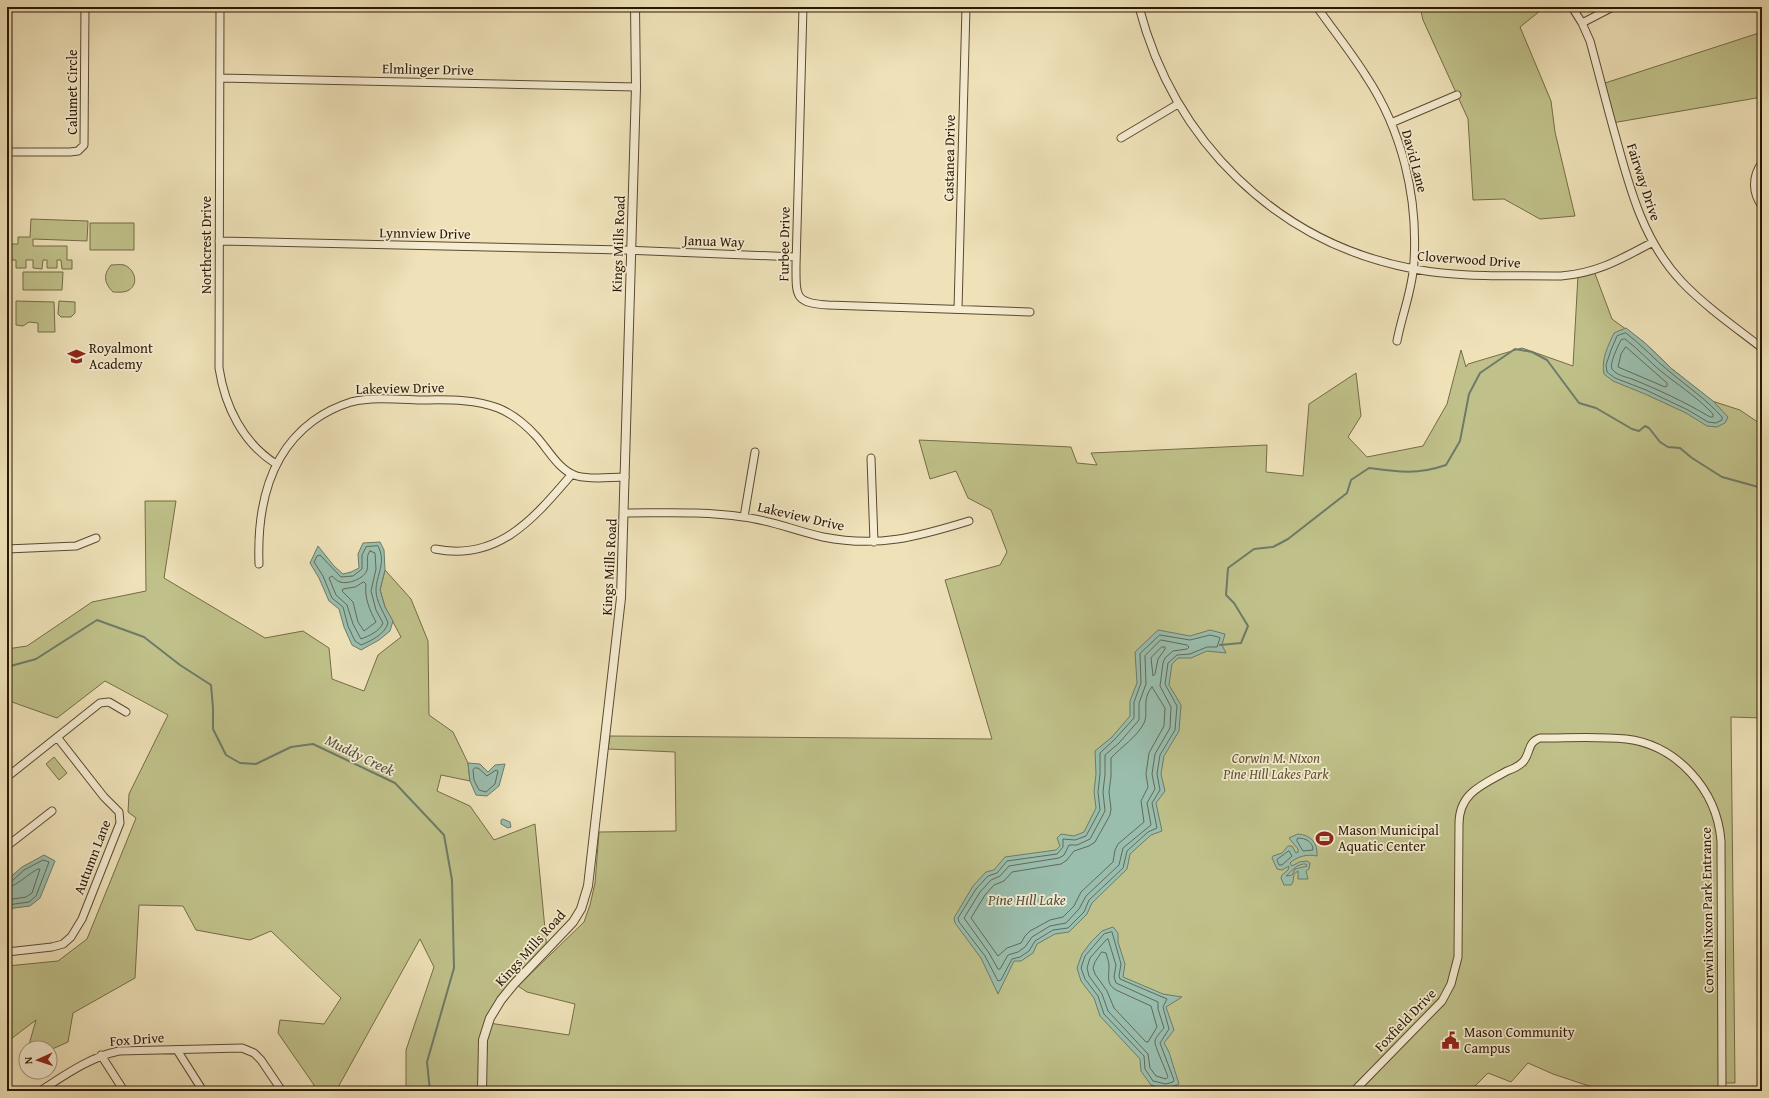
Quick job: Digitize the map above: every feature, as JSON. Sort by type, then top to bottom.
[{"type":"street","name":"Calumet Circle","points":[[7,152],[78,152],[84,145],[85,7]]},
{"type":"street","name":"Northcrest Drive","points":[[220,7],[219,361],[223,390],[228,405],[241,428],[257,450],[276,464]]},
{"type":"street","name":"Kings Mills Road","points":[[482,1091],[483,1040],[490,1018],[501,1000],[514,984],[572,922],[581,909],[588,886],[599,779],[621,601],[636,87],[635,7]]},
{"type":"street","name":"Furbee Drive","points":[[803,7],[796,257],[796,288],[800,297],[807,303],[828,305],[1030,312]]},
{"type":"street","name":"Castanea Drive","points":[[958,309],[966,7]]},
{"type":"street","name":"Cloverwood Drive","points":[[1139,7],[1153,53],[1178,104],[1195,130],[1222,163],[1258,197],[1280,213],[1351,252],[1382,262],[1414,269],[1458,274],[1561,276],[1578,275],[1599,269],[1614,263],[1653,242]]},
{"type":"street","name":"David Lane","points":[[1317,7],[1367,76],[1391,123],[1401,149],[1412,202],[1415,239],[1414,269],[1397,341]]},
{"type":"street","name":"Fairway Drive","points":[[1572,7],[1582,23],[1590,41],[1630,188],[1642,222],[1653,242],[1668,265],[1693,293],[1762,348]]},
{"type":"street","points":[[1582,23],[1613,7]]},
{"type":"street","name":"Elmlinger Drive","points":[[220,78],[636,87]]},
{"type":"street","points":[[1391,123],[1457,95]]},
{"type":"street","points":[[1121,138],[1178,104]]},
{"type":"street","points":[[1762,163],[1756,171],[1754,182],[1757,198],[1762,206]]},
{"type":"street","name":"Lynnview Drive","points":[[219,241],[631,250]]},
{"type":"street","name":"Janua Way","points":[[631,250],[796,257]]},
{"type":"street","name":"Lakeview Drive","points":[[259,564],[259,532],[262,509],[270,476],[276,464],[288,446],[306,426],[324,414],[344,404],[361,400],[382,399],[458,400],[496,407],[515,418],[536,436],[564,469],[572,474]]},
{"type":"street","points":[[744,517],[755,452]]},
{"type":"street","points":[[871,458],[874,542]]},
{"type":"street","points":[[435,549],[463,551],[484,546],[505,538],[530,521],[572,474],[583,477],[625,477]]},
{"type":"street","name":"Lakeview Drive","points":[[624,512],[714,514],[744,517],[836,540],[874,542],[906,539],[969,521]]},
{"type":"street","points":[[7,549],[76,546],[96,538]]},
{"type":"street","points":[[7,777],[103,702],[109,702],[126,712]]},
{"type":"street","name":"Autumn Lane","points":[[7,952],[52,947],[63,944],[71,937],[82,919],[120,823],[119,812],[104,797],[57,737]]},
{"type":"street","name":"Corwin Nixon Park Entrance","points":[[1458,957],[1459,815],[1462,805],[1468,796],[1480,787],[1518,765],[1526,757],[1532,742],[1540,738],[1626,739],[1642,743],[1662,751],[1676,759],[1698,782],[1715,810],[1720,830],[1722,890],[1722,1091]]},
{"type":"street","points":[[7,846],[52,811]]},
{"type":"street","name":"Foxfield Drive","points":[[1354,1091],[1442,1001],[1451,984],[1458,957]]},
{"type":"street","name":"Fox Drive","points":[[40,1091],[101,1055],[119,1051],[214,1048],[246,1049],[254,1053],[261,1060],[282,1091]]},
{"type":"street","points":[[177,1050],[203,1091]]},
{"type":"street","points":[[101,1055],[124,1091]]},
{"type":"green space","points":[[1420,7],[1545,7],[1520,27],[1551,101],[1555,132],[1575,216],[1540,219],[1504,199],[1473,200],[1468,119],[1423,20]]},
{"type":"green space","points":[[1762,32],[1762,97],[1612,123],[1602,84]]},
{"type":"green space","points":[[31,219],[88,221],[87,241],[33,239],[33,246],[67,246],[67,260],[72,260],[72,269],[62,269],[61,260],[57,260],[57,268],[47,268],[47,260],[43,260],[42,269],[33,268],[33,260],[26,260],[26,268],[16,268],[16,260],[7,260],[7,244],[18,244],[18,237],[30,237]]},
{"type":"green space","points":[[90,223],[134,223],[134,250],[90,250]]},
{"type":"green space","points":[[111,265],[124,265],[131,270],[135,281],[129,290],[123,292],[113,292],[110,289],[106,282],[106,276]]},
{"type":"green space","name":"Corwin M. Nixon Pine Hill Lakes Park","points":[[1594,271],[1612,319],[1645,343],[1672,369],[1712,401],[1740,410],[1762,425],[1762,718],[1731,717],[1735,1083],[1722,1083],[1722,1091],[1611,1091],[1586,1085],[1553,1074],[1528,1063],[1511,1082],[1488,1073],[1470,1091],[483,1091],[487,1047],[481,1091],[406,1091],[406,1050],[434,967],[420,939],[336,1091],[312,1091],[314,1085],[278,1033],[280,1020],[324,1024],[341,998],[271,931],[250,940],[196,930],[183,906],[139,905],[135,978],[73,1013],[68,1042],[58,1046],[58,1040],[30,1040],[36,1020],[7,1042],[7,966],[58,961],[87,939],[136,818],[128,812],[129,794],[168,715],[105,681],[57,718],[12,702],[7,699],[7,649],[27,646],[92,602],[146,591],[145,501],[176,501],[164,578],[265,638],[303,631],[329,648],[332,679],[364,691],[378,655],[401,637],[385,607],[380,590],[385,570],[411,599],[428,641],[429,715],[453,732],[468,763],[470,781],[441,775],[437,791],[470,806],[494,840],[535,824],[547,950],[514,984],[489,1023],[569,1035],[575,1004],[527,992],[518,986],[584,922],[595,883],[599,832],[676,831],[675,752],[608,749],[610,736],[992,739],[945,580],[1000,565],[1007,552],[991,510],[968,498],[956,471],[930,479],[919,440],[1071,447],[1077,463],[1097,465],[1091,453],[1267,445],[1266,472],[1303,476],[1309,404],[1356,373],[1361,416],[1348,437],[1367,457],[1423,446],[1447,404],[1461,350],[1466,367],[1468,364],[1522,348],[1573,366],[1578,275]]},
{"type":"green space","points":[[23,272],[63,272],[62,290],[23,290]]},
{"type":"green space","points":[[16,301],[54,302],[55,332],[38,332],[38,323],[29,322],[23,326],[16,325]]},
{"type":"green space","points":[[59,301],[75,302],[75,313],[71,317],[61,317],[58,314]]},
{"type":"green space","points":[[54,757],[67,773],[59,780],[46,764]]},
{"type":"water","points":[[1626,328],[1645,343],[1672,369],[1713,401],[1728,417],[1725,423],[1717,427],[1707,426],[1686,413],[1613,381],[1604,374],[1604,358],[1614,333]]},
{"type":"water","points":[[380,542],[384,550],[385,570],[380,590],[385,607],[393,621],[390,631],[379,640],[361,650],[352,645],[344,627],[339,609],[329,601],[319,578],[310,563],[318,546],[334,566],[343,574],[351,572],[359,568],[358,554],[363,543]]},
{"type":"water","name":"Pine Hill Lake","points":[[1158,630],[1190,636],[1210,630],[1225,634],[1222,645],[1226,653],[1207,651],[1191,658],[1178,658],[1172,664],[1169,685],[1181,705],[1179,731],[1164,756],[1161,774],[1165,791],[1156,803],[1162,831],[1151,835],[1130,854],[1127,869],[1092,903],[1087,914],[1069,932],[1055,934],[1037,944],[1033,953],[1021,961],[1014,961],[998,994],[981,958],[955,923],[954,918],[973,886],[986,872],[994,870],[1005,857],[1056,850],[1060,846],[1057,838],[1061,834],[1074,836],[1084,832],[1096,808],[1094,792],[1096,774],[1095,751],[1112,737],[1130,716],[1130,701],[1137,683],[1135,652]]},
{"type":"water","points":[[468,763],[480,764],[488,772],[495,765],[505,764],[499,786],[487,796],[476,795],[470,781]]},
{"type":"water","points":[[503,819],[510,822],[511,827],[508,828],[501,824],[501,820]]},
{"type":"water","points":[[1298,834],[1307,836],[1313,840],[1315,844],[1317,856],[1303,856],[1290,863],[1292,866],[1299,862],[1307,861],[1310,863],[1309,869],[1306,871],[1308,879],[1298,879],[1298,871],[1294,874],[1291,885],[1284,885],[1281,878],[1282,875],[1288,870],[1289,866],[1282,870],[1277,869],[1272,858],[1273,856],[1282,853],[1288,846],[1292,846],[1296,853],[1298,852],[1298,849],[1289,838]],"holes":[[[1306,864],[1307,866],[1295,869],[1292,875],[1286,876],[1297,866]]]},
{"type":"water","points":[[44,855],[55,861],[40,898],[30,906],[7,909],[7,880],[22,867]]},
{"type":"water","points":[[1113,927],[1118,933],[1118,942],[1125,964],[1123,977],[1163,994],[1182,997],[1166,1007],[1174,1030],[1164,1043],[1169,1052],[1179,1084],[1166,1089],[1151,1085],[1141,1071],[1140,1059],[1100,1016],[1094,998],[1081,981],[1077,968],[1082,954],[1102,931]]},
{"type":"waterway","points":[[1220,645],[1241,643],[1248,626],[1234,603],[1226,595],[1228,568],[1254,549],[1273,547],[1288,539],[1347,493],[1351,480],[1369,468],[1408,472],[1426,470],[1446,465],[1460,441],[1469,394],[1480,373],[1515,349],[1532,352],[1547,360],[1579,403],[1596,408],[1632,429],[1639,431],[1645,426],[1649,428],[1660,442],[1668,447],[1680,448],[1692,458],[1722,477],[1762,488]]},
{"type":"waterway","name":"Muddy Creek","points":[[7,667],[36,659],[97,620],[144,637],[180,665],[211,685],[213,729],[226,755],[240,763],[256,764],[291,747],[313,744],[395,783],[444,835],[452,880],[454,968],[427,1062],[430,1091]]},
{"type":"place","name":"Royalmont Academy","points":[[76,356]]},
{"type":"place","name":"Mason Municipal Aquatic Center","points":[[1325,838]]},
{"type":"place","name":"Mason Community Campus","points":[[1451,1040]]}]
